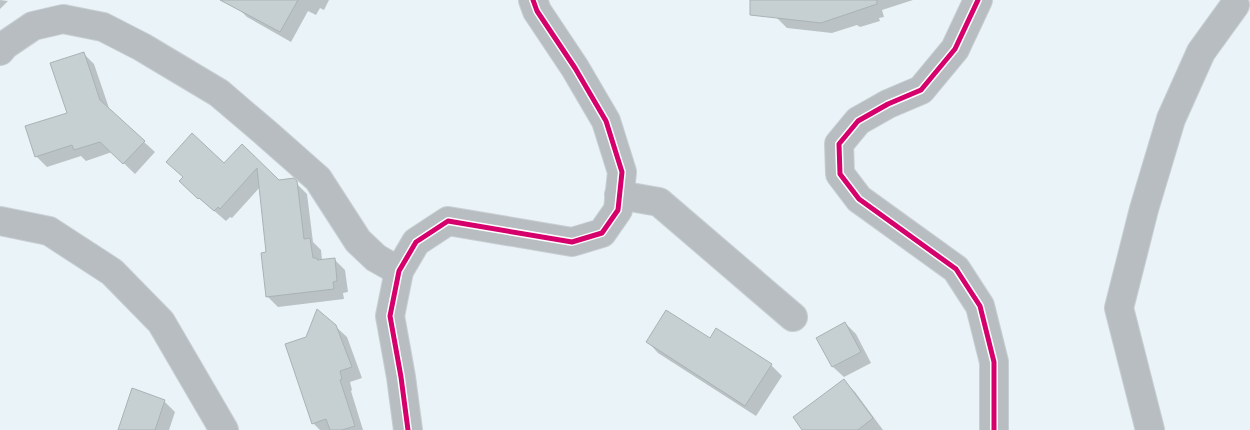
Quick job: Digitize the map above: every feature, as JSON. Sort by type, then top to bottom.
[{"type":"street","points":[[408,430],[390,316],[399,271],[416,242],[448,222],[572,242],[602,233],[618,210],[622,172],[606,121],[575,68],[537,11],[533,0]]},
{"type":"street","points":[[978,0],[956,49],[921,90],[888,104],[858,121],[839,144],[840,174],[859,199],[956,268],[980,306],[994,362],[994,430]]},
{"type":"street","points":[[1150,430],[1119,308],[1144,209],[1171,119],[1201,52],[1235,5]]},
{"type":"street","points":[[0,51],[33,26],[63,19],[103,27],[142,47],[219,94],[267,134],[318,179],[358,240],[376,258],[399,271]]},
{"type":"street","points":[[620,195],[658,202],[793,317]]},
{"type":"street","points":[[0,221],[49,231],[112,272],[161,322],[224,430]]},
{"type":"building","points":[[220,0],[298,0],[280,32]]},
{"type":"building","points":[[750,0],[877,0],[877,4],[821,23],[750,15]]},
{"type":"building","points":[[84,52],[100,100],[145,141],[123,164],[100,142],[74,150],[72,145],[35,157],[25,126],[67,113],[50,63]]},
{"type":"building","points":[[192,133],[224,163],[242,144],[279,180],[294,178],[297,181],[304,239],[310,238],[313,258],[317,258],[317,260],[335,258],[337,281],[333,282],[334,289],[266,297],[261,253],[266,252],[257,168],[220,209],[218,207],[214,211],[179,181],[183,177],[166,162]]},
{"type":"building","points":[[317,309],[336,325],[352,367],[340,371],[342,379],[340,380],[355,426],[342,430],[330,430],[326,419],[312,424],[285,344],[306,337]]},
{"type":"building","points":[[666,310],[710,338],[716,328],[772,364],[745,406],[646,342]]},
{"type":"building","points":[[845,322],[861,352],[832,367],[816,338]]},
{"type":"building","points":[[844,379],[873,418],[858,430],[802,430],[793,417]]},
{"type":"building","points":[[132,388],[165,400],[155,430],[118,430]]},
{"type":"cycle path","points":[[408,430],[390,316],[399,271],[416,242],[448,221],[572,242],[602,233],[618,210],[622,172],[606,121],[575,68],[537,11],[533,0]]},
{"type":"cycle path","points":[[978,0],[955,49],[921,90],[888,104],[858,121],[839,144],[840,174],[859,199],[956,269],[980,306],[994,362],[994,430]]}]
